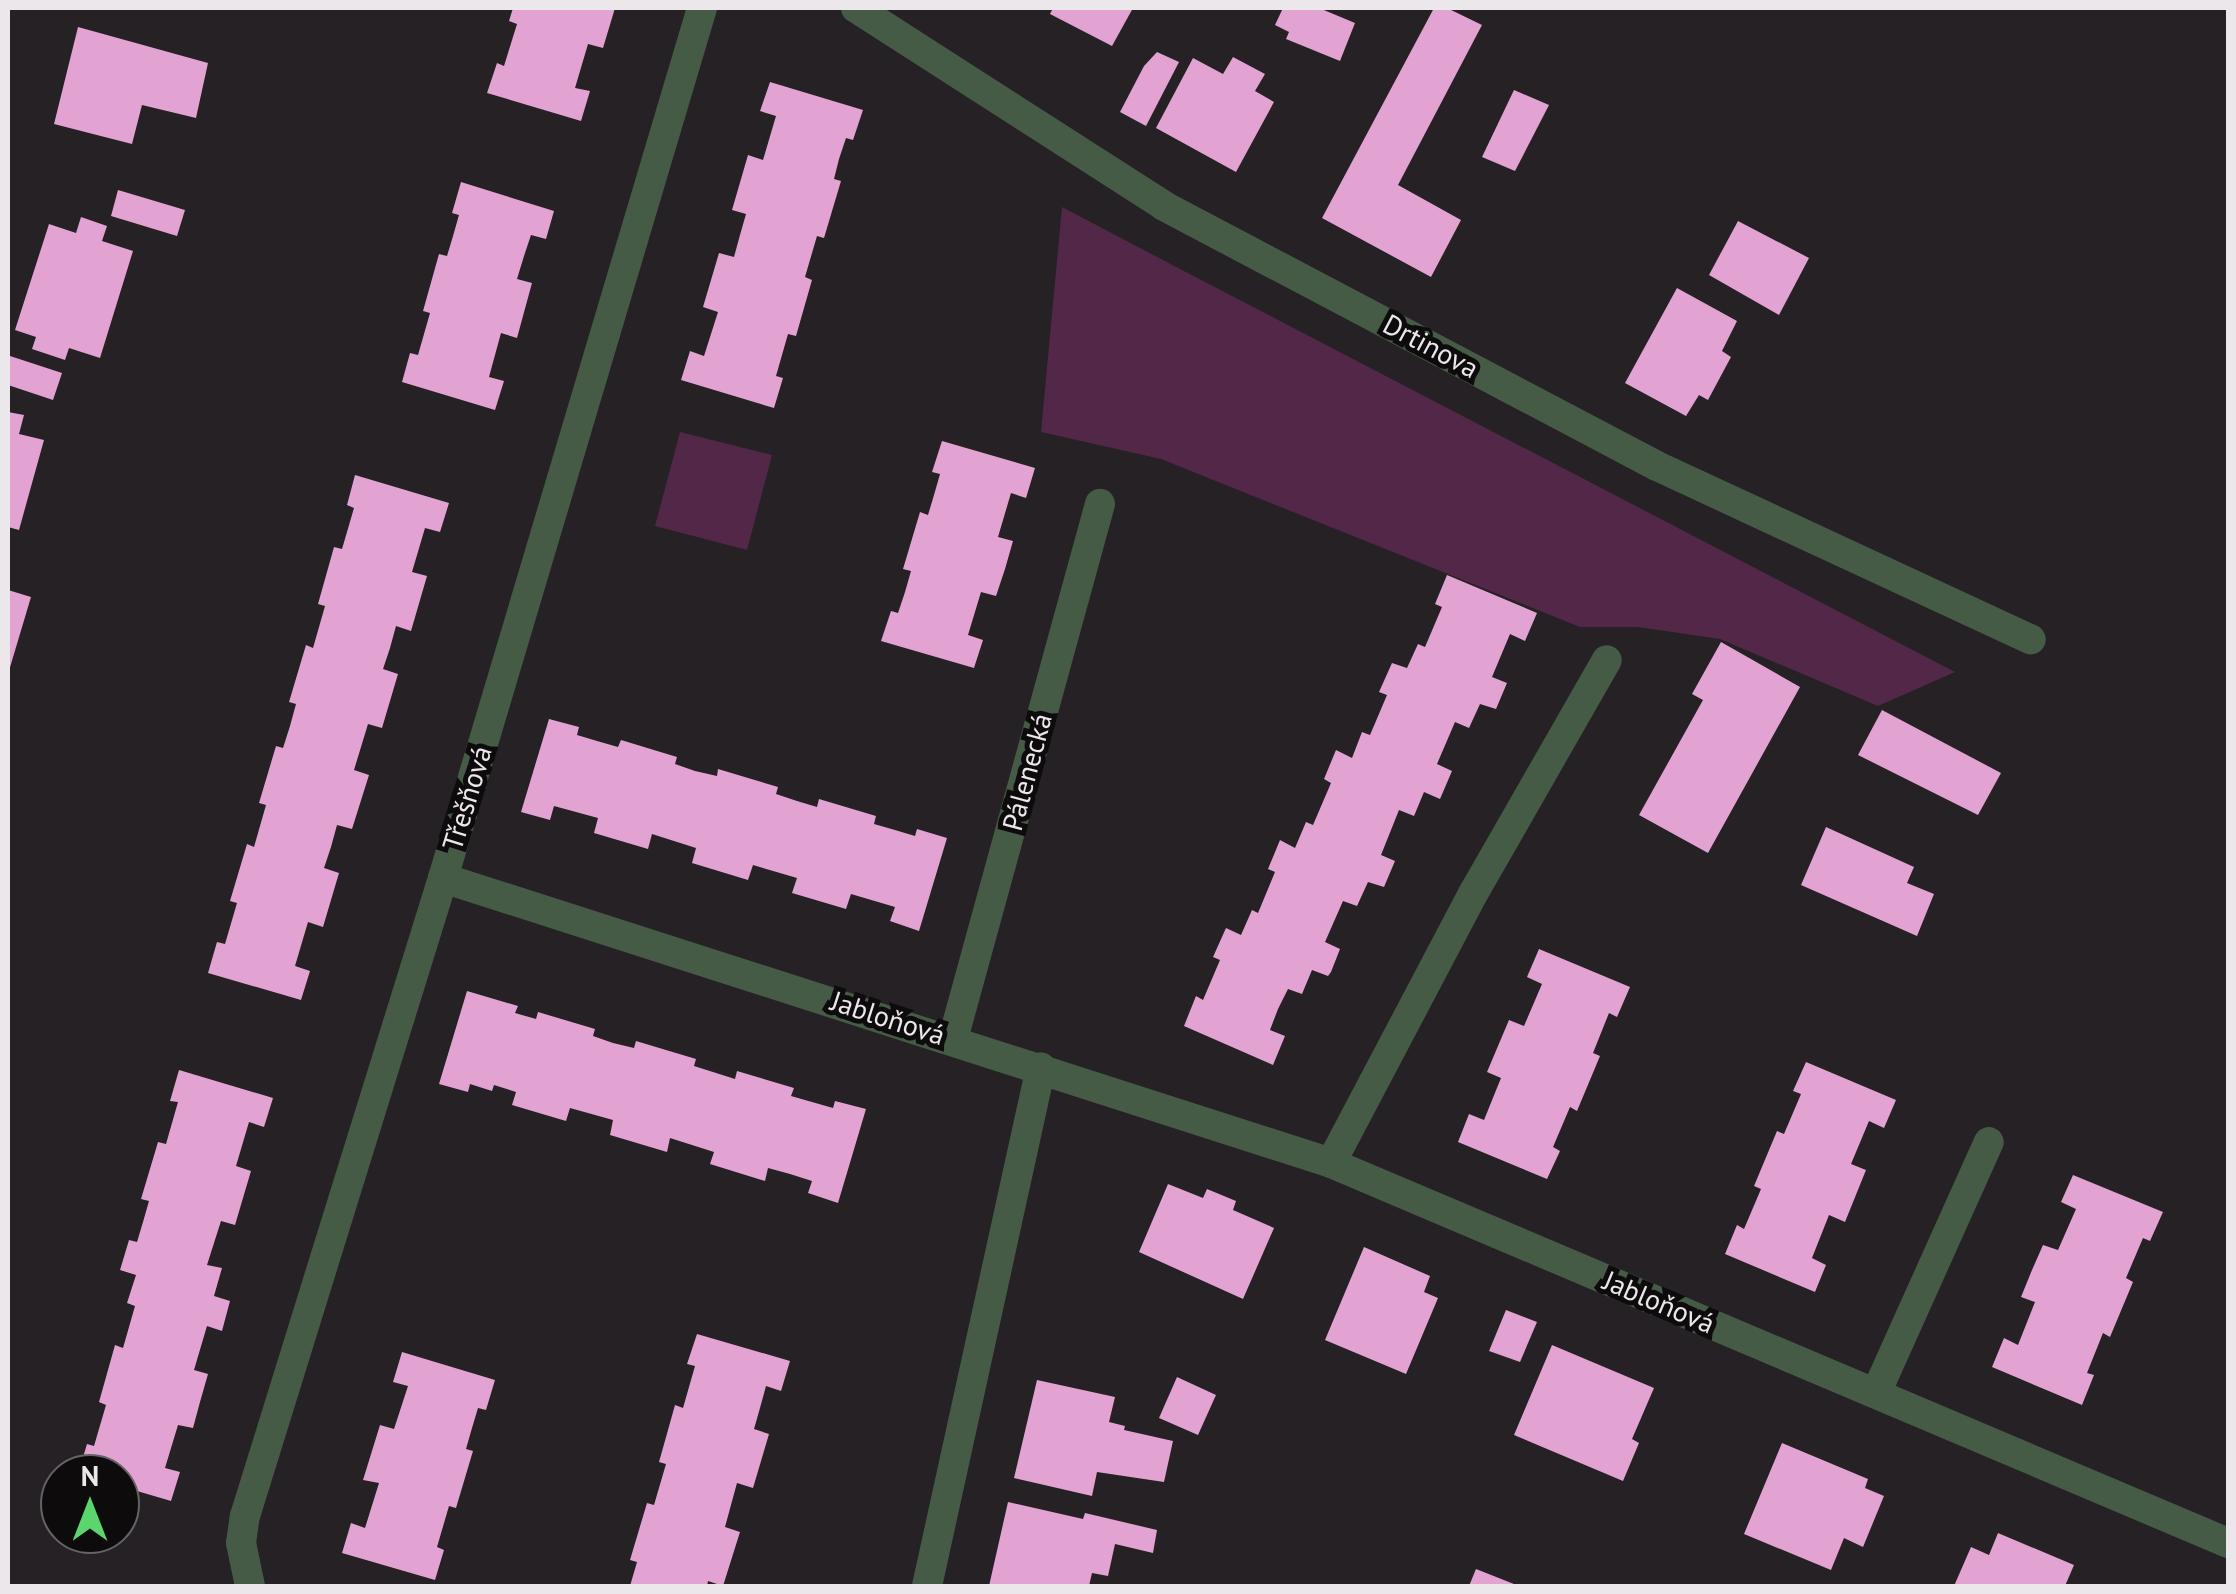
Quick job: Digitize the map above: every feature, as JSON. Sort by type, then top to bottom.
[{"type":"street","name":"Třešňová","points":[[250,1586],[240,1543],[246,1516],[443,878],[702,8]]},
{"type":"street","name":"Drtinova","points":[[856,8],[1164,206],[1657,466],[2030,640]]},
{"type":"street","name":"Pálenecká","points":[[953,1039],[1100,504]]},
{"type":"street","points":[[1331,1163],[1474,892],[1608,660]]},
{"type":"street","name":"Jabloňová","points":[[443,878],[1331,1163],[2228,1543]]},
{"type":"street","points":[[927,1586],[1041,1068]]},
{"type":"street","points":[[1876,1394],[1988,1142]]},
{"type":"shaded area","points":[[1062,207],[1955,672],[1878,706],[1720,639],[1638,627],[1580,627],[1161,459],[1041,432]]},
{"type":"shaded area","points":[[680,432],[772,455],[747,550],[655,526]]},
{"type":"building","points":[[513,8],[615,8],[603,48],[588,44],[575,88],[590,91],[581,121],[487,93],[497,63],[504,66],[517,24],[509,21]]},
{"type":"building","points":[[1053,8],[1133,8],[1112,46],[1050,14]]},
{"type":"building","points":[[1283,8],[1319,8],[1355,23],[1340,61],[1286,39],[1289,32],[1275,25]]},
{"type":"building","points":[[1434,8],[1447,8],[1482,25],[1398,185],[1461,220],[1431,277],[1322,218]]},
{"type":"building","points":[[78,27],[208,63],[196,118],[142,105],[132,144],[54,124]]},
{"type":"building","points":[[1157,52],[1179,62],[1146,126],[1120,112],[1144,66]]},
{"type":"building","points":[[1233,57],[1265,74],[1255,91],[1274,102],[1236,172],[1156,128],[1193,58],[1223,74]]},
{"type":"building","points":[[770,82],[863,110],[853,140],[846,138],[839,159],[834,179],[841,181],[824,238],[817,236],[805,277],[812,280],[796,336],[788,334],[776,376],[783,378],[774,408],[681,380],[690,351],[704,356],[718,312],[703,307],[719,253],[734,257],[746,214],[732,210],[748,155],[763,160],[776,116],[760,111]]},
{"type":"building","points":[[1514,90],[1549,105],[1515,171],[1482,157]]},
{"type":"building","points":[[461,182],[554,211],[546,239],[531,235],[517,279],[532,283],[517,338],[501,333],[489,377],[504,381],[495,410],[402,382],[410,353],[418,355],[430,313],[423,311],[439,254],[447,256],[459,215],[452,213]]},
{"type":"building","points":[[118,190],[185,210],[177,236],[111,216]]},
{"type":"building","points":[[81,217],[107,226],[102,241],[133,251],[100,358],[69,348],[65,360],[32,349],[36,337],[15,330],[49,224],[76,233]]},
{"type":"building","points":[[1738,221],[1809,258],[1779,315],[1709,275]]},
{"type":"building","points":[[1677,288],[1737,321],[1722,351],[1731,357],[1708,400],[1699,395],[1686,416],[1625,383]]},
{"type":"building","points":[[10,356],[62,373],[53,400],[8,385]]},
{"type":"building","points":[[8,412],[24,415],[19,434],[44,440],[19,530],[8,527]]},
{"type":"building","points":[[942,441],[1035,468],[1026,498],[1011,493],[998,537],[1013,541],[1005,569],[996,596],[981,592],[968,635],[983,640],[974,668],[881,641],[891,611],[898,613],[905,592],[911,571],[903,569],[920,512],[928,515],[940,474],[932,472]]},
{"type":"building","points":[[355,475],[449,503],[440,532],[425,528],[412,572],[427,576],[411,631],[396,626],[383,669],[398,674],[382,728],[368,724],[354,770],[369,775],[352,829],[337,825],[324,868],[339,873],[323,927],[308,922],[295,966],[310,971],[301,1000],[208,973],[217,942],[225,944],[237,903],[230,901],[247,844],[254,847],[266,805],[259,803],[276,746],[283,748],[290,726],[296,704],[289,702],[306,645],[313,648],[325,606],[318,604],[334,547],[342,549],[354,508],[347,505]]},
{"type":"building","points":[[1447,575],[1537,613],[1525,641],[1510,634],[1492,677],[1507,683],[1496,709],[1480,704],[1469,728],[1455,722],[1437,764],[1452,771],[1440,799],[1424,792],[1414,816],[1399,810],[1381,855],[1395,861],[1384,887],[1368,882],[1357,906],[1343,901],[1325,942],[1340,949],[1331,972],[1328,976],[1312,970],[1302,994],[1288,989],[1270,1030],[1285,1036],[1273,1065],[1184,1026],[1196,996],[1203,1000],[1220,960],[1213,957],[1226,928],[1241,935],[1252,910],[1258,913],[1275,872],[1268,869],[1280,840],[1295,848],[1306,822],[1313,825],[1331,783],[1324,779],[1336,750],[1352,758],[1362,732],[1370,735],[1387,695],[1379,692],[1392,663],[1407,668],[1418,644],[1425,647],[1442,607],[1435,604]]},
{"type":"building","points":[[8,590],[31,597],[8,674]]},
{"type":"building","points":[[1721,642],[1800,687],[1708,853],[1639,815],[1703,700],[1692,694]]},
{"type":"building","points":[[1882,710],[2001,773],[1978,815],[1858,755]]},
{"type":"building","points":[[549,719],[579,727],[577,735],[597,741],[618,747],[621,740],[677,757],[675,764],[695,771],[717,776],[718,769],[778,787],[776,794],[797,801],[817,807],[819,799],[876,816],[874,824],[915,836],[917,829],[947,838],[919,931],[890,921],[895,907],[851,894],[846,909],[792,893],[797,878],[753,865],[748,880],[692,863],[696,848],[652,834],[648,849],[594,833],[598,818],[554,806],[550,820],[521,812]]},
{"type":"building","points":[[1826,827],[1914,867],[1907,883],[1934,894],[1917,936],[1801,885]]},
{"type":"building","points":[[1539,949],[1630,987],[1617,1017],[1609,1013],[1593,1053],[1600,1056],[1577,1111],[1570,1107],[1553,1147],[1560,1151],[1547,1179],[1458,1142],[1469,1114],[1484,1120],[1501,1078],[1487,1072],[1509,1020],[1524,1026],[1542,984],[1527,977]]},
{"type":"building","points":[[467,991],[518,1006],[515,1013],[536,1019],[538,1012],[595,1029],[593,1036],[613,1043],[634,1048],[636,1041],[696,1059],[694,1066],[735,1079],[737,1071],[794,1088],[791,1096],[833,1108],[835,1101],[866,1109],[838,1203],[808,1193],[812,1181],[768,1168],[765,1181],[710,1164],[714,1152],[670,1138],[667,1152],[610,1135],[613,1120],[570,1108],[566,1121],[512,1105],[516,1092],[494,1085],[492,1091],[470,1084],[468,1092],[439,1084]]},
{"type":"building","points":[[1806,1062],[1896,1100],[1884,1128],[1869,1121],[1851,1164],[1866,1170],[1845,1222],[1829,1215],[1812,1258],[1826,1265],[1815,1292],[1725,1254],[1737,1225],[1744,1229],[1761,1189],[1754,1186],[1777,1131],[1784,1134],[1801,1094],[1793,1091]]},
{"type":"building","points":[[179,1070],[273,1098],[264,1127],[249,1122],[236,1166],[251,1171],[235,1225],[221,1221],[207,1265],[222,1268],[214,1296],[230,1301],[222,1331],[207,1326],[194,1370],[208,1374],[193,1428],[178,1425],[165,1468],[180,1472],[171,1501],[140,1492],[140,1454],[84,1454],[87,1444],[94,1446],[106,1405],[99,1402],[115,1345],[123,1348],[135,1306],[127,1303],[136,1275],[120,1270],[129,1240],[137,1242],[143,1222],[149,1201],[141,1199],[158,1142],[166,1144],[178,1102],[170,1101]]},
{"type":"building","points":[[2073,1175],[2163,1212],[2150,1241],[2143,1238],[2126,1278],[2133,1282],[2110,1337],[2103,1333],[2087,1373],[2094,1375],[2082,1405],[1992,1367],[2004,1338],[2018,1345],[2035,1302],[2021,1297],[2032,1270],[2043,1245],[2058,1250],[2076,1209],[2061,1202]]},
{"type":"building","points":[[1168,1184],[1203,1198],[1207,1189],[1236,1201],[1233,1210],[1274,1228],[1243,1299],[1139,1252]]},
{"type":"building","points":[[1364,1247],[1430,1276],[1424,1292],[1438,1298],[1406,1374],[1325,1340]]},
{"type":"building","points":[[1506,1310],[1537,1322],[1520,1362],[1489,1351]]},
{"type":"building","points":[[697,1334],[790,1361],[781,1391],[766,1386],[754,1429],[769,1434],[753,1488],[737,1483],[725,1527],[740,1532],[723,1586],[708,1581],[707,1586],[630,1586],[637,1562],[630,1560],[647,1503],[654,1505],[666,1464],[659,1462],[675,1405],[683,1408],[695,1366],[687,1364]]},
{"type":"building","points":[[1552,1345],[1654,1388],[1632,1439],[1639,1443],[1623,1481],[1514,1435]]},
{"type":"building","points":[[402,1352],[495,1380],[486,1410],[478,1408],[466,1449],[473,1451],[456,1508],[449,1506],[437,1547],[444,1550],[435,1580],[342,1553],[351,1523],[365,1528],[379,1483],[363,1480],[380,1425],[394,1429],[408,1386],[393,1382]]},
{"type":"building","points":[[1177,1377],[1216,1395],[1198,1435],[1159,1418]]},
{"type":"building","points":[[1037,1380],[1115,1397],[1109,1422],[1125,1426],[1124,1430],[1173,1441],[1164,1482],[1097,1472],[1092,1496],[1014,1478]]},
{"type":"building","points":[[1782,1443],[1868,1479],[1865,1488],[1884,1496],[1863,1547],[1844,1538],[1831,1570],[1744,1534]]},
{"type":"building","points":[[1008,1502],[1083,1519],[1085,1513],[1157,1530],[1153,1553],[1115,1544],[1108,1576],[1092,1573],[1089,1586],[989,1586]]},
{"type":"building","points":[[1998,1533],[2074,1565],[2065,1586],[1954,1586],[1971,1547],[1989,1555]]},
{"type":"building","points":[[1476,1569],[1519,1586],[1469,1586]]}]
